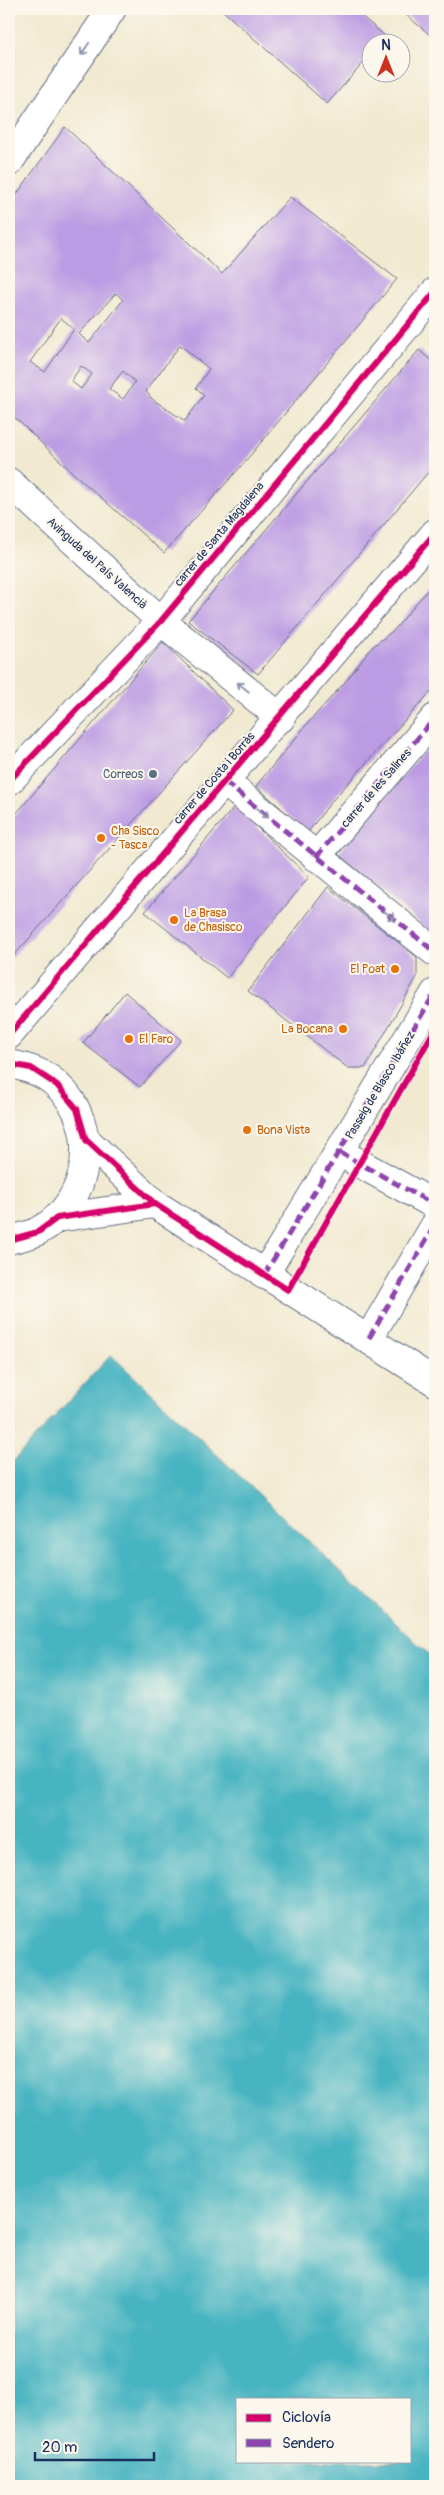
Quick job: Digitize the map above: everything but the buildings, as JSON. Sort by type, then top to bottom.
[{"type":"street","points":[[9,162],[112,9]]},
{"type":"street","name":"carrer de Santa Magdalena","points":[[9,781],[161,621],[435,292]]},
{"type":"street","name":"Avinguda del País Valencià","points":[[9,482],[161,621],[280,718]]},
{"type":"street","name":"carrer de Costa i Borràs","points":[[9,1035],[280,718],[435,533]]},
{"type":"street","name":"carrer de les Salines","points":[[316,857],[435,718]]},
{"type":"street","name":"carrer de Costa i Borràs","points":[[225,782],[434,951]]},
{"type":"street","name":"Passeig de Blasco Ibáñez","points":[[264,1275],[435,993]]},
{"type":"street","points":[[9,1064],[30,1068],[57,1085],[77,1109],[86,1140],[83,1178],[68,1206],[57,1218],[38,1232],[9,1240]]},
{"type":"street","points":[[86,1140],[155,1204],[264,1275],[369,1338],[435,1382]]},
{"type":"street","name":"Passeig de Blasco Ibáñez","points":[[339,1152],[435,1205]]},
{"type":"street","points":[[57,1218],[155,1204]]},
{"type":"street","points":[[369,1338],[435,1225]]},
{"type":"water","points":[[111,1355],[435,1660],[435,2486],[9,2486],[9,1466]]},
{"type":"marked path","points":[[316,857],[435,718]]},
{"type":"marked path","points":[[225,782],[435,952]]},
{"type":"marked path","points":[[264,1275],[435,993]]},
{"type":"marked path","points":[[339,1152],[435,1205]]},
{"type":"marked path","points":[[369,1338],[435,1225]]},
{"type":"cycle path","points":[[9,781],[161,621],[435,292]]},
{"type":"cycle path","points":[[9,1035],[435,533]]},
{"type":"cycle path","points":[[9,1064],[31,1068],[57,1085],[77,1109],[86,1140],[155,1204],[288,1290],[435,1029]]},
{"type":"cycle path","points":[[9,1240],[38,1232],[57,1218],[155,1204]]},
{"type":"place","name":"Correos","points":[[153,774]]},
{"type":"place","name":"Cha Sisco - Tasca","points":[[101,838]]},
{"type":"place","name":"La Brasa de Chasisco","points":[[174,920]]},
{"type":"place","name":"El Poat","points":[[395,969]]},
{"type":"place","name":"La Bocana","points":[[343,1029]]},
{"type":"place","name":"El Faro","points":[[129,1039]]},
{"type":"place","name":"Bona Vista","points":[[247,1130]]}]
